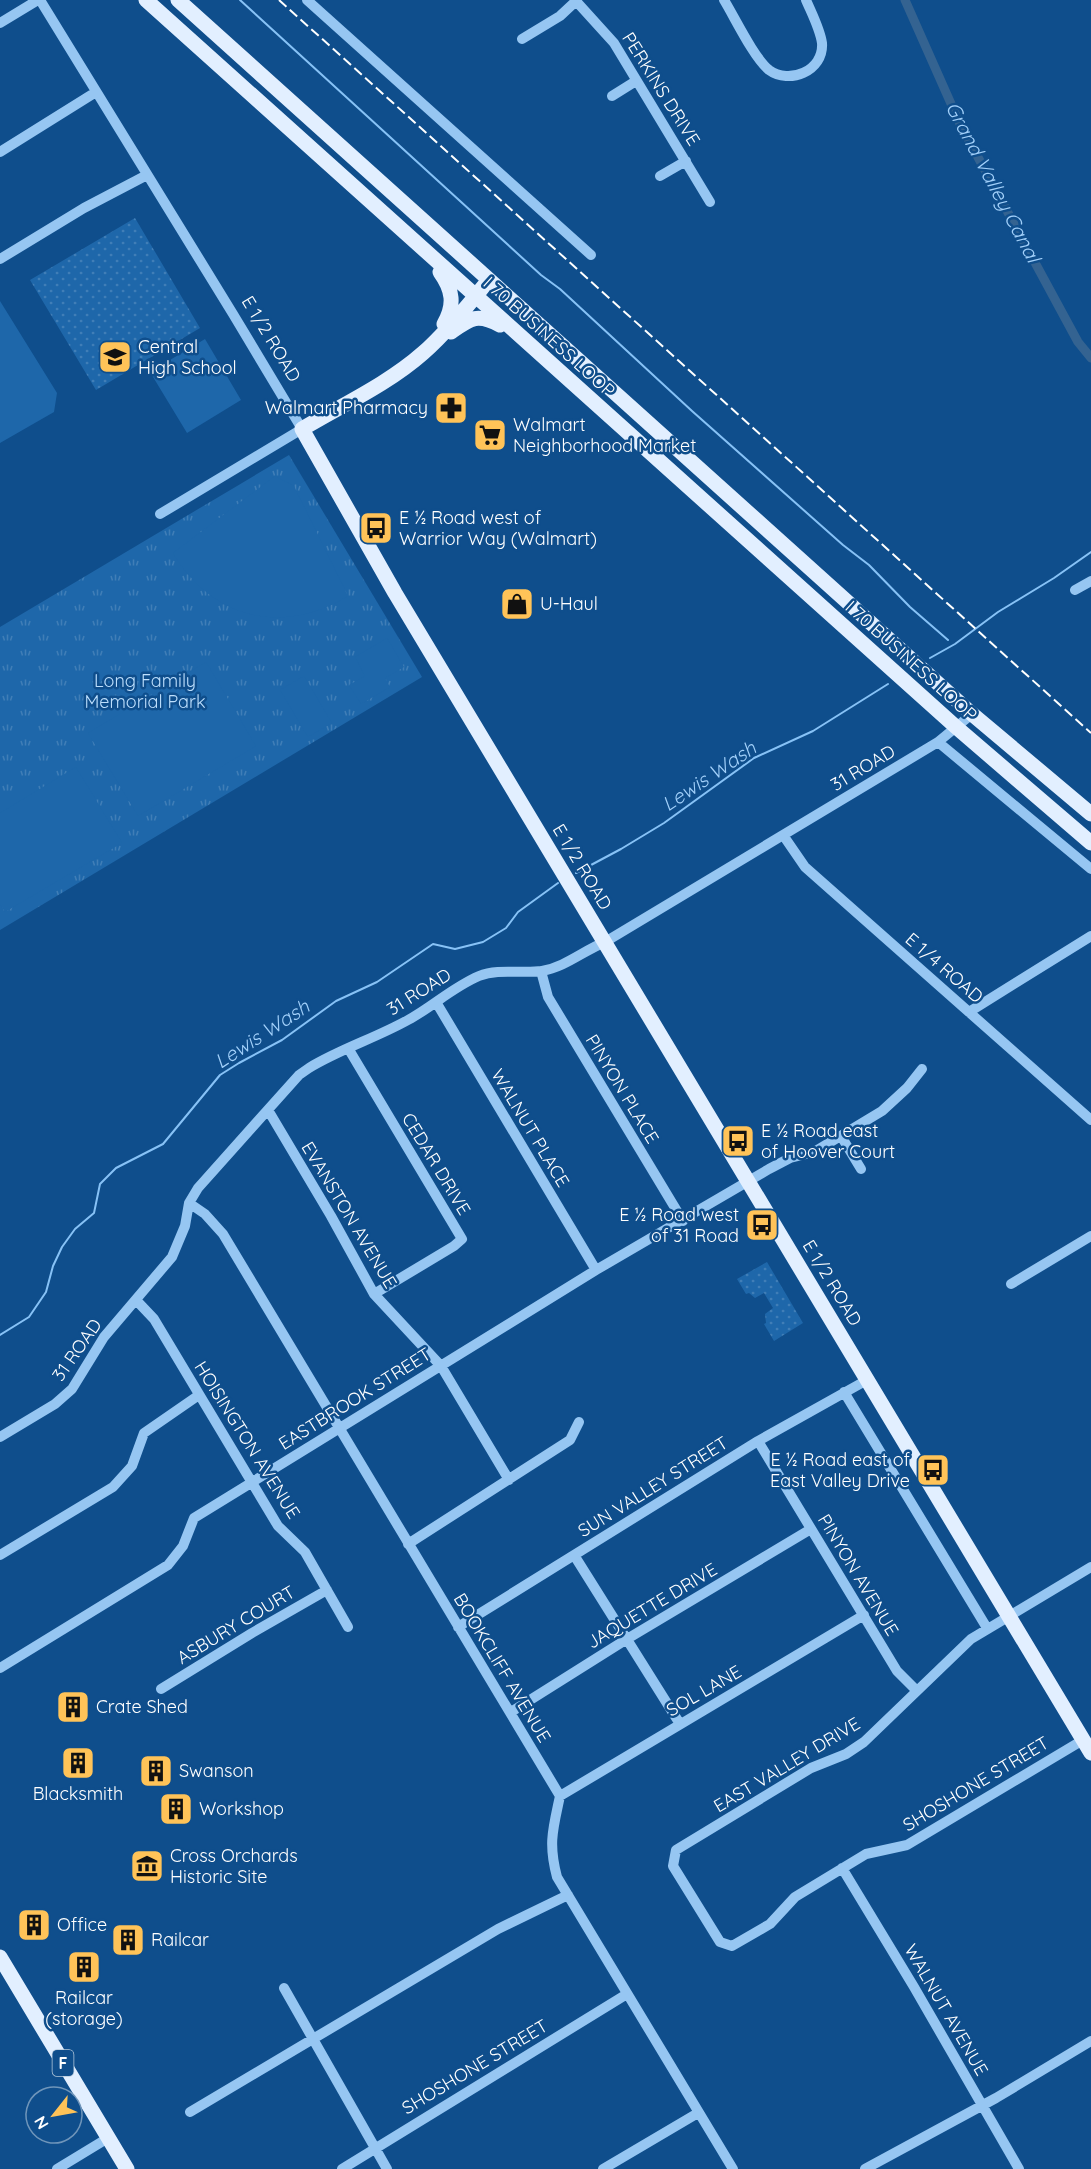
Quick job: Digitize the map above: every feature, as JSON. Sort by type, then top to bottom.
[{"type":"main road","name":"I 70 BUSINESS LOOP","points":[[146,0],[956,727],[1091,843]]},
{"type":"main road","name":"I 70 BUSINESS LOOP","points":[[178,0],[972,714],[1091,814]]},
{"type":"main road","points":[[403,232],[438,269],[447,281],[452,295],[448,316],[431,345]]},
{"type":"main road","points":[[431,345],[488,281]]},
{"type":"main road","points":[[302,429],[396,373],[431,345],[468,320],[483,317],[502,327],[543,358]]},
{"type":"main road","name":"E 1/2 ROAD","points":[[302,429],[395,593],[1087,1746]]},
{"type":"main road","name":"F","points":[[0,1957],[127,2169]]},
{"type":"street","points":[[0,23],[39,0]]},
{"type":"street","name":"E 1/2 ROAD","points":[[39,0],[302,429]]},
{"type":"street","points":[[307,0],[591,255]]},
{"type":"street","points":[[522,39],[560,16],[576,0]]},
{"type":"street","name":"PERKINS DRIVE","points":[[576,0],[614,43],[710,202]]},
{"type":"street","points":[[724,0],[762,62],[775,74],[792,76],[806,72],[818,60],[821,53],[820,35],[806,0]]},
{"type":"street","points":[[612,96],[636,81]]},
{"type":"street","points":[[0,153],[96,92]]},
{"type":"street","points":[[660,176],[686,160]]},
{"type":"street","points":[[0,259],[84,208],[147,175]]},
{"type":"street","points":[[160,514],[302,429]]},
{"type":"street","points":[[1076,590],[1091,581]]},
{"type":"street","name":"31 ROAD","points":[[0,1437],[64,1397],[79,1379],[94,1351],[172,1257],[180,1242],[189,1203],[209,1175],[299,1075],[348,1048],[410,1019],[480,976],[495,972],[541,971],[562,966],[938,742],[972,714]]},
{"type":"street","points":[[938,742],[1091,869]]},
{"type":"street","name":"E 1/4 ROAD","points":[[783,835],[805,867],[1091,1120]]},
{"type":"street","points":[[969,1012],[1091,936]]},
{"type":"street","name":"PINYON PLACE","points":[[541,971],[548,997],[683,1221]]},
{"type":"street","name":"WALNUT PLACE","points":[[436,1002],[596,1270]]},
{"type":"street","name":"CEDAR DRIVE","points":[[348,1048],[462,1239],[374,1294]]},
{"type":"street","name":"EASTBROOK STREET","points":[[0,1668],[168,1564],[183,1546],[194,1518],[596,1270],[790,1158],[814,1152],[842,1136],[882,1111],[907,1088],[922,1069]]},
{"type":"street","name":"EVANSTON AVENUE","points":[[268,1110],[374,1294],[441,1365],[508,1480]]},
{"type":"street","points":[[842,1136],[861,1169]]},
{"type":"street","name":"BOOKCLIFF AVENUE","points":[[189,1203],[205,1214],[223,1234],[560,1796]]},
{"type":"street","points":[[1011,1284],[1091,1236]]},
{"type":"street","name":"HOISINGTON AVENUE","points":[[136,1300],[154,1318],[278,1526],[305,1552],[348,1627]]},
{"type":"street","name":"SUN VALLEY STREET","points":[[458,1627],[758,1442],[867,1380]]},
{"type":"street","points":[[844,1392],[987,1628]]},
{"type":"street","points":[[0,1554],[112,1487],[132,1466],[144,1433],[199,1395]]},
{"type":"street","points":[[408,1544],[570,1440],[579,1422]]},
{"type":"street","name":"PINYON AVENUE","points":[[758,1442],[897,1671],[917,1691]]},
{"type":"street","name":"JAQUETTE DRIVE","points":[[511,1712],[811,1529]]},
{"type":"street","points":[[574,1555],[680,1724]]},
{"type":"street","name":"EAST VALLEY DRIVE","points":[[732,1946],[720,1942],[685,1887],[674,1866],[676,1850],[811,1768],[846,1754],[864,1742],[971,1639],[1091,1567]]},
{"type":"street","name":"ASBURY COURT","points":[[161,1689],[327,1590]]},
{"type":"street","name":"SOL LANE","points":[[560,1796],[864,1615]]},
{"type":"street","name":"SHOSHONE STREET","points":[[732,1946],[770,1924],[795,1897],[866,1854],[907,1845],[1087,1746]]},
{"type":"street","points":[[560,1796],[552,1833],[551,1855],[557,1876],[733,2169]]},
{"type":"street","name":"WALNUT AVENUE","points":[[842,1868],[1019,2169]]},
{"type":"street","points":[[190,2112],[498,1929],[568,1894]]},
{"type":"street","points":[[284,1988],[387,2169]]},
{"type":"street","name":"SHOSHONE STREET","points":[[342,2169],[627,1994]]},
{"type":"street","points":[[865,2169],[983,2105],[1091,2041]]},
{"type":"street","points":[[603,2169],[698,2113]]},
{"type":"street","points":[[57,2169],[108,2138]]},
{"type":"green space","points":[[135,218],[200,328],[96,390],[30,280]]},
{"type":"green space","points":[[0,301],[57,393],[54,412],[0,443]]},
{"type":"green space","points":[[205,339],[241,400],[187,433],[150,372]]},
{"type":"green space","name":"Long Family Memorial Park","points":[[289,455],[422,677],[0,930],[0,627]]},
{"type":"green space","points":[[275,476],[294,486],[348,596],[323,608],[299,615],[274,617],[251,614],[228,606],[208,593],[189,575],[173,553]]},
{"type":"green space","points":[[387,638],[404,667],[385,678],[390,687],[361,704],[349,685],[365,676],[355,657]]},
{"type":"green space","points":[[206,662],[256,746],[138,816],[88,733]]},
{"type":"green space","points":[[304,676],[332,723],[308,737],[280,690]]},
{"type":"green space","points":[[76,767],[122,843],[5,912],[0,904],[0,813]]},
{"type":"green space","points":[[767,1262],[803,1323],[774,1341],[764,1324],[766,1323],[765,1314],[773,1308],[764,1293],[755,1298],[749,1293],[746,1294],[737,1279]]},
{"type":"waterway","points":[[240,0],[692,411],[843,545],[869,565],[910,607],[948,640]]},
{"type":"waterway","name":"Grand Valley Canal","points":[[905,0],[960,124],[1078,342],[1091,358]]},
{"type":"waterway","name":"Lewis Wash","points":[[930,658],[955,644],[998,612],[1091,552]]},
{"type":"waterway","name":"Lewis Wash","points":[[576,873],[664,823],[754,758],[813,731],[888,684]]},
{"type":"waterway","name":"Lewis Wash","points":[[0,1335],[29,1317],[46,1292],[53,1266],[62,1247],[75,1229],[94,1213],[100,1184],[116,1168],[163,1144],[220,1075],[282,1040],[336,1001],[377,982],[433,944],[455,949],[483,942],[506,928],[518,912],[558,883]]},
{"type":"railway","points":[[279,0],[1091,733]]},
{"type":"place","name":"Central High School","points":[[115,357]]},
{"type":"place","name":"Walmart Pharmacy","points":[[451,408]]},
{"type":"place","name":"Walmart Neighborhood Market","points":[[490,435]]},
{"type":"place","name":"E ½ Road west of Warrior Way (Walmart)","points":[[376,528]]},
{"type":"place","name":"U-Haul","points":[[517,604]]},
{"type":"place","name":"E ½ Road east of Hoover Court","points":[[738,1141]]},
{"type":"place","name":"E ½ Road west of 31 Road","points":[[762,1225]]},
{"type":"place","name":"E ½ Road east of East Valley Drive","points":[[933,1470]]},
{"type":"place","name":"Crate Shed","points":[[73,1707]]},
{"type":"place","name":"Blacksmith","points":[[78,1763]]},
{"type":"place","name":"Swanson","points":[[156,1771]]},
{"type":"place","name":"Workshop","points":[[176,1809]]},
{"type":"place","name":"Cross Orchards Historic Site","points":[[147,1866]]},
{"type":"place","name":"Office","points":[[34,1925]]},
{"type":"place","name":"Railcar","points":[[128,1940]]},
{"type":"place","name":"Railcar (storage)","points":[[84,1967]]}]
